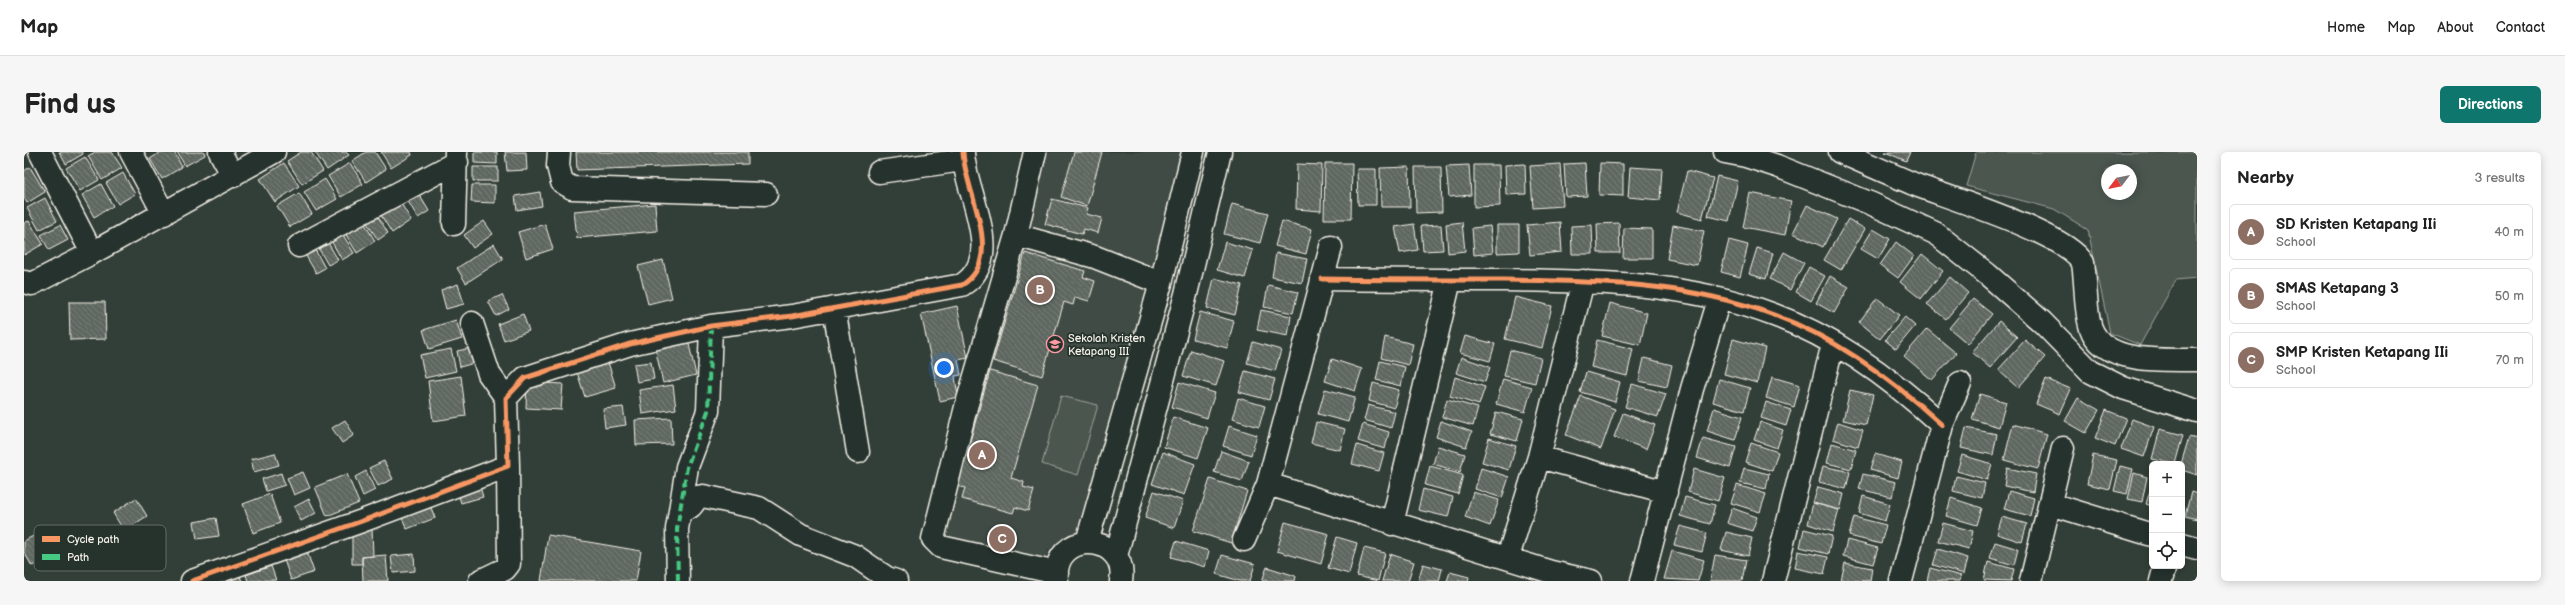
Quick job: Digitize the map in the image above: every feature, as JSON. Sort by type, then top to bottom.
[{"type":"street","points":[[40,152],[92,253]]},
{"type":"street","points":[[131,152],[164,214]]},
{"type":"street","points":[[220,152],[233,176]]},
{"type":"street","points":[[24,282],[32,284],[92,253],[274,152]]},
{"type":"street","points":[[559,152],[558,166],[562,182],[572,188],[766,194]]},
{"type":"street","points":[[1035,152],[1016,235],[966,407],[933,539],[941,547],[1057,577],[1058,565],[1066,551],[1078,544],[1087,542],[1098,544],[1108,548],[1125,574]]},
{"type":"street","points":[[1087,542],[1161,283],[1194,152]]},
{"type":"street","points":[[1125,574],[1186,294],[1220,152]]},
{"type":"street","points":[[1725,152],[1746,156],[1777,166],[1872,204],[1935,233],[2014,298],[2091,372],[2123,388],[2197,411]]},
{"type":"street","points":[[1840,152],[1915,184],[2040,233],[2067,246],[2080,256],[2083,263],[2089,322],[2098,341],[2109,351],[2125,355],[2197,360]]},
{"type":"street","points":[[506,398],[525,378],[630,344],[711,326],[792,316],[958,287],[974,277],[982,251],[982,235],[963,156],[879,172]]},
{"type":"street","points":[[454,224],[457,157]]},
{"type":"street","points":[[299,246],[457,157]]},
{"type":"street","points":[[1016,235],[1095,256],[1161,283]]},
{"type":"street","points":[[1244,540],[1268,484],[1331,247]]},
{"type":"street","points":[[1322,279],[1583,280],[1680,289],[1774,315],[1832,344],[1887,379],[1942,425]]},
{"type":"street","points":[[1392,524],[1450,280]]},
{"type":"street","points":[[1508,557],[1539,457],[1583,280]]},
{"type":"street","points":[[1642,581],[1692,389],[1719,300]]},
{"type":"street","points":[[834,308],[858,452]]},
{"type":"street","points":[[472,323],[486,367],[506,398],[509,564],[506,568],[480,581]]},
{"type":"street","points":[[678,581],[677,529],[687,468],[708,411],[711,326]]},
{"type":"street","points":[[1774,581],[1832,344]]},
{"type":"street","points":[[1901,581],[1942,425],[1960,384]]},
{"type":"street","points":[[2031,581],[2052,504],[2063,448]]},
{"type":"street","points":[[1539,457],[1666,492]]},
{"type":"street","points":[[192,581],[362,521],[508,466]]},
{"type":"street","points":[[1268,484],[1392,524],[1508,557],[1550,576],[1580,580]]},
{"type":"street","points":[[681,509],[687,509],[693,506],[697,497],[703,496],[759,508],[802,535],[855,556],[890,580]]},
{"type":"street","points":[[2052,504],[2149,534]]},
{"type":"street","points":[[2185,545],[2197,548]]},
{"type":"street","points":[[2161,581],[2164,569]]},
{"type":"shaded area","name":"Sekolah Kristen Ketapang III","points":[[1033,152],[1183,152],[1080,536],[1062,540],[1048,550],[1043,566],[925,539]]},
{"type":"shaded area","points":[[1976,152],[2197,152],[2197,278],[2176,280],[2140,345],[2110,333],[2088,230],[2054,209],[1966,186]]},
{"type":"shaded area","points":[[1061,396],[1098,405],[1078,475],[1042,464]]},
{"type":"building","points":[[59,152],[82,152],[83,154],[66,164]]},
{"type":"building","points":[[95,152],[112,152],[122,168],[102,180],[88,156]]},
{"type":"building","points":[[161,152],[174,152],[182,167],[162,179],[150,159]]},
{"type":"building","points":[[177,152],[204,152],[205,155],[185,166]]},
{"type":"building","points":[[301,152],[311,152],[323,171],[302,184],[287,161]]},
{"type":"building","points":[[315,152],[346,152],[349,155],[327,170]]},
{"type":"building","points":[[366,152],[375,152],[386,169],[366,182],[352,161]]},
{"type":"building","points":[[381,152],[411,152],[412,155],[391,168]]},
{"type":"building","points":[[474,152],[497,152],[497,164],[474,163]]},
{"type":"building","points":[[505,152],[526,152],[527,170],[507,171]]},
{"type":"building","points":[[576,152],[748,152],[748,164],[577,170]]},
{"type":"building","points":[[1074,152],[1102,152],[1087,206],[1061,197]]},
{"type":"building","points":[[1885,152],[1910,152],[1906,161]]},
{"type":"building","points":[[85,157],[99,180],[80,191],[66,168]]},
{"type":"building","points":[[284,163],[299,186],[275,202],[260,179]]},
{"type":"building","points":[[350,163],[363,184],[341,197],[328,176]]},
{"type":"building","points":[[1325,163],[1352,163],[1351,219],[1324,219]]},
{"type":"building","points":[[1585,163],[1587,196],[1566,197],[1564,164]]},
{"type":"building","points":[[1600,163],[1623,164],[1623,196],[1599,195]]},
{"type":"building","points":[[1297,164],[1322,165],[1321,211],[1296,209]]},
{"type":"building","points":[[1525,164],[1526,194],[1506,195],[1505,165]]},
{"type":"building","points":[[1560,164],[1563,206],[1533,208],[1530,166]]},
{"type":"building","points":[[1469,165],[1471,195],[1449,197],[1446,166]]},
{"type":"building","points":[[1474,165],[1499,165],[1500,206],[1474,207]]},
{"type":"building","points":[[30,167],[45,192],[27,203],[24,198],[24,171]]},
{"type":"building","points":[[473,167],[498,167],[498,181],[473,181]]},
{"type":"building","points":[[1409,167],[1410,207],[1381,207],[1380,168]]},
{"type":"building","points":[[1415,167],[1441,167],[1442,212],[1416,213]]},
{"type":"building","points":[[1630,167],[1662,169],[1660,200],[1628,197]]},
{"type":"building","points":[[1357,169],[1376,169],[1376,205],[1358,205]]},
{"type":"building","points":[[1687,171],[1713,178],[1702,219],[1677,212]]},
{"type":"building","points":[[123,173],[135,194],[118,204],[106,183]]},
{"type":"building","points":[[1717,176],[1738,181],[1729,221],[1708,216]]},
{"type":"building","points":[[325,179],[337,199],[316,211],[304,192]]},
{"type":"building","points":[[101,184],[113,206],[94,217],[82,195]]},
{"type":"building","points":[[472,185],[495,185],[495,203],[471,202]]},
{"type":"building","points":[[414,186],[429,211],[418,218],[403,193]]},
{"type":"building","points":[[540,192],[542,206],[517,210],[515,196]]},
{"type":"building","points":[[299,193],[312,214],[290,227],[277,206]]},
{"type":"building","points":[[1750,193],[1791,201],[1785,235],[1743,227]]},
{"type":"building","points":[[397,197],[411,220],[392,233],[377,209]]},
{"type":"building","points":[[45,198],[57,221],[39,230],[27,208]]},
{"type":"building","points":[[1052,199],[1088,208],[1086,214],[1102,218],[1098,233],[1084,229],[1082,234],[1045,224]]},
{"type":"building","points":[[655,204],[657,231],[577,238],[574,211]]},
{"type":"building","points":[[1232,204],[1268,213],[1260,243],[1224,234]]},
{"type":"building","points":[[1807,205],[1837,219],[1823,247],[1793,233]]},
{"type":"building","points":[[374,210],[388,233],[378,240],[363,217]]},
{"type":"building","points":[[361,217],[375,241],[357,253],[342,228]]},
{"type":"building","points":[[1848,219],[1865,229],[1841,270],[1824,260]]},
{"type":"building","points":[[29,221],[43,244],[24,255],[24,223]]},
{"type":"building","points":[[484,221],[493,234],[473,248],[464,235]]},
{"type":"building","points":[[1282,221],[1312,229],[1306,254],[1275,246]]},
{"type":"building","points":[[1462,222],[1465,251],[1448,253],[1446,224]]},
{"type":"building","points":[[1560,222],[1562,252],[1530,255],[1527,225]]},
{"type":"building","points":[[1619,223],[1620,253],[1598,253],[1597,224]]},
{"type":"building","points":[[545,224],[553,249],[526,258],[518,232]]},
{"type":"building","points":[[1414,224],[1418,250],[1400,253],[1395,227]]},
{"type":"building","points":[[60,225],[68,240],[49,250],[41,235]]},
{"type":"building","points":[[1441,225],[1443,250],[1423,251],[1421,226]]},
{"type":"building","points":[[1497,225],[1519,225],[1519,252],[1497,253]]},
{"type":"building","points":[[1592,225],[1593,254],[1572,254],[1571,226]]},
{"type":"building","points":[[1673,225],[1704,231],[1697,265],[1667,259]]},
{"type":"building","points":[[1490,226],[1493,253],[1474,255],[1472,228]]},
{"type":"building","points":[[1624,228],[1652,229],[1652,258],[1623,258]]},
{"type":"building","points":[[1873,229],[1890,239],[1878,259],[1861,249]]},
{"type":"building","points":[[340,230],[354,253],[342,260],[329,237]]},
{"type":"building","points":[[326,239],[338,260],[328,265],[316,244]]},
{"type":"building","points":[[1729,240],[1748,245],[1740,277],[1721,272]]},
{"type":"building","points":[[1225,242],[1253,250],[1245,278],[1217,270]]},
{"type":"building","points":[[1896,242],[1914,256],[1898,278],[1880,265]]},
{"type":"building","points":[[494,244],[503,259],[466,283],[457,268]]},
{"type":"building","points":[[313,246],[325,268],[316,273],[303,251]]},
{"type":"building","points":[[1757,248],[1773,253],[1766,279],[1749,274]]},
{"type":"building","points":[[1784,252],[1804,263],[1790,290],[1770,279]]},
{"type":"building","points":[[1025,253],[1085,271],[1083,277],[1095,281],[1089,301],[1075,297],[1073,305],[1064,302],[1042,376],[993,361]]},
{"type":"building","points":[[1276,253],[1307,259],[1302,283],[1272,277]]},
{"type":"building","points":[[1922,254],[1943,271],[1921,299],[1900,282]]},
{"type":"building","points":[[663,260],[672,298],[648,304],[638,266]]},
{"type":"building","points":[[1809,267],[1825,276],[1811,301],[1796,292]]},
{"type":"building","points":[[1830,276],[1849,287],[1834,313],[1816,303]]},
{"type":"building","points":[[1950,277],[1968,293],[1946,319],[1927,304]]},
{"type":"building","points":[[1214,278],[1242,285],[1235,315],[1207,308]]},
{"type":"building","points":[[458,284],[464,304],[446,309],[441,290]]},
{"type":"building","points":[[1268,285],[1298,292],[1293,313],[1264,307]]},
{"type":"building","points":[[502,295],[509,309],[496,316],[488,301]]},
{"type":"building","points":[[1515,297],[1552,306],[1542,348],[1505,339]]},
{"type":"building","points":[[1877,298],[1899,315],[1880,339],[1859,322]]},
{"type":"building","points":[[1973,299],[1992,314],[1968,344],[1949,328]]},
{"type":"building","points":[[69,302],[105,302],[106,339],[70,340]]},
{"type":"building","points":[[1610,303],[1647,313],[1640,345],[1602,336]]},
{"type":"building","points":[[957,306],[968,358],[958,360],[961,375],[955,376],[958,397],[940,401],[921,314]]},
{"type":"building","points":[[1261,310],[1291,316],[1288,336],[1257,330]]},
{"type":"building","points":[[1200,312],[1234,321],[1227,348],[1193,339]]},
{"type":"building","points":[[523,314],[529,331],[504,340],[498,324]]},
{"type":"building","points":[[1905,317],[1915,326],[1896,349],[1885,340]]},
{"type":"building","points":[[456,320],[462,339],[429,349],[423,330]]},
{"type":"building","points":[[1999,321],[2017,337],[1990,368],[1972,352]]},
{"type":"building","points":[[1927,329],[1956,353],[1932,380],[1904,356]]},
{"type":"building","points":[[1465,336],[1495,344],[1490,361],[1460,353]]},
{"type":"building","points":[[1385,337],[1413,344],[1408,365],[1381,358]]},
{"type":"building","points":[[1733,339],[1765,348],[1757,383],[1724,374]]},
{"type":"building","points":[[688,340],[696,375],[663,383],[655,348]]},
{"type":"building","points":[[1597,340],[1633,349],[1627,376],[1591,367]]},
{"type":"building","points":[[2025,340],[2045,357],[2018,388],[1998,370]]},
{"type":"building","points":[[1253,342],[1281,350],[1275,371],[1247,363]]},
{"type":"building","points":[[471,348],[474,363],[460,367],[457,351]]},
{"type":"building","points":[[451,349],[456,371],[425,378],[420,355]]},
{"type":"building","points":[[1191,350],[1224,361],[1216,386],[1183,376]]},
{"type":"building","points":[[1510,350],[1541,358],[1535,383],[1504,376]]},
{"type":"building","points":[[1461,357],[1490,367],[1485,382],[1456,373]]},
{"type":"building","points":[[1644,358],[1672,365],[1667,387],[1639,381]]},
{"type":"building","points":[[607,359],[616,388],[585,397],[576,369]]},
{"type":"building","points":[[1332,359],[1362,369],[1355,391],[1325,381]]},
{"type":"building","points":[[1380,361],[1405,367],[1401,386],[1376,380]]},
{"type":"building","points":[[651,362],[654,379],[637,382],[634,364]]},
{"type":"building","points":[[990,371],[1038,385],[1011,478],[1024,482],[1023,487],[1034,490],[1028,511],[1015,507],[1013,513],[962,499],[965,488],[957,486]]},
{"type":"building","points":[[1245,371],[1275,379],[1269,400],[1239,392]]},
{"type":"building","points":[[1586,372],[1620,382],[1615,402],[1580,392]]},
{"type":"building","points":[[461,376],[466,416],[433,421],[428,381]]},
{"type":"building","points":[[1455,377],[1485,387],[1479,405],[1450,396]]},
{"type":"building","points":[[1772,377],[1800,385],[1794,407],[1766,398]]},
{"type":"building","points":[[1503,379],[1532,387],[1525,412],[1496,404]]},
{"type":"building","points":[[1719,379],[1750,388],[1744,411],[1713,402]]},
{"type":"building","points":[[2046,379],[2071,389],[2060,414],[2036,404]]},
{"type":"building","points":[[527,382],[563,384],[561,410],[526,408]]},
{"type":"building","points":[[1179,382],[1215,393],[1207,418],[1172,407]]},
{"type":"building","points":[[1373,383],[1399,390],[1394,408],[1369,401]]},
{"type":"building","points":[[1632,384],[1666,394],[1658,417],[1625,407]]},
{"type":"building","points":[[673,385],[676,409],[642,414],[639,390]]},
{"type":"building","points":[[1325,389],[1355,397],[1348,422],[1318,414]]},
{"type":"building","points":[[1850,390],[1873,395],[1866,425],[1843,420]]},
{"type":"building","points":[[1980,394],[2006,402],[1999,427],[1972,419]]},
{"type":"building","points":[[1581,396],[1615,409],[1601,449],[1566,435]]},
{"type":"building","points":[[1238,398],[1265,406],[1259,427],[1232,419]]},
{"type":"building","points":[[2078,398],[2099,410],[2086,433],[2065,421]]},
{"type":"building","points":[[1447,399],[1478,408],[1473,426],[1442,417]]},
{"type":"building","points":[[1766,402],[1791,410],[1786,426],[1761,418]]},
{"type":"building","points":[[1368,405],[1395,412],[1391,428],[1364,420]]},
{"type":"building","points":[[623,407],[626,425],[605,428],[603,409]]},
{"type":"building","points":[[1714,408],[1742,417],[1735,440],[1707,431]]},
{"type":"building","points":[[2106,410],[2126,418],[2115,446],[2095,438]]},
{"type":"building","points":[[1496,412],[1523,419],[1517,441],[1490,434]]},
{"type":"building","points":[[1623,413],[1655,425],[1646,449],[1614,437]]},
{"type":"building","points":[[1173,417],[1208,428],[1198,458],[1164,447]]},
{"type":"building","points":[[671,418],[672,444],[636,445],[635,420]]},
{"type":"building","points":[[2132,419],[2154,427],[2144,457],[2121,449]]},
{"type":"building","points":[[345,420],[354,435],[342,443],[332,428]]},
{"type":"building","points":[[1441,421],[1472,432],[1466,447],[1436,437]]},
{"type":"building","points":[[1316,422],[1345,429],[1340,450],[1311,443]]},
{"type":"building","points":[[1760,422],[1783,430],[1777,448],[1754,440]]},
{"type":"building","points":[[1838,422],[1863,430],[1858,447],[1833,439]]},
{"type":"building","points":[[1363,424],[1389,432],[1385,449],[1358,441]]},
{"type":"building","points":[[2013,424],[2047,434],[2038,469],[2004,460]]},
{"type":"building","points":[[1229,426],[1257,435],[1251,455],[1223,446]]},
{"type":"building","points":[[1966,428],[1997,434],[1993,455],[1961,448]]},
{"type":"building","points":[[2160,429],[2183,435],[2176,461],[2161,461],[2152,459]]},
{"type":"building","points":[[2189,437],[2197,439],[2197,475],[2185,471],[2185,461],[2182,461]]},
{"type":"building","points":[[1489,438],[1516,446],[1509,470],[1482,462]]},
{"type":"building","points":[[1703,438],[1736,447],[1730,468],[1697,458]]},
{"type":"building","points":[[1751,443],[1778,452],[1772,471],[1745,462]]},
{"type":"building","points":[[1832,443],[1856,450],[1851,469],[1827,463]]},
{"type":"building","points":[[1357,445],[1384,453],[1379,471],[1352,464]]},
{"type":"building","points":[[1438,446],[1465,454],[1460,472],[1433,464]]},
{"type":"building","points":[[1221,451],[1249,461],[1242,481],[1214,472]]},
{"type":"building","points":[[1163,452],[1195,464],[1184,495],[1152,484]]},
{"type":"building","points":[[275,453],[279,465],[254,472],[251,459]]},
{"type":"building","points":[[1875,454],[1902,462],[1898,478],[1870,470]]},
{"type":"building","points":[[1962,455],[1992,464],[1987,480],[1957,471]]},
{"type":"building","points":[[2093,455],[2117,460],[2110,489],[2087,484]]},
{"type":"building","points":[[384,461],[393,479],[378,486],[369,468]]},
{"type":"building","points":[[1430,466],[1463,475],[1458,494],[1425,485]]},
{"type":"building","points":[[1823,466],[1850,472],[1846,489],[1819,482]]},
{"type":"building","points":[[2120,466],[2133,469],[2127,494],[2114,491]]},
{"type":"building","points":[[1481,468],[1509,477],[1502,498],[1475,489]]},
{"type":"building","points":[[1744,468],[1769,474],[1766,489],[1740,483]]},
{"type":"building","points":[[2007,468],[2036,474],[2033,492],[2004,486]]},
{"type":"building","points":[[1694,469],[1725,478],[1718,501],[1688,492]]},
{"type":"building","points":[[366,471],[375,490],[363,496],[355,477]]},
{"type":"building","points":[[303,472],[310,488],[294,495],[287,478]]},
{"type":"building","points":[[281,473],[285,485],[266,491],[262,479]]},
{"type":"building","points":[[2134,473],[2147,477],[2142,502],[2128,499]]},
{"type":"building","points":[[347,474],[359,503],[327,516],[315,487]]},
{"type":"building","points":[[1863,474],[1896,482],[1892,497],[1859,489]]},
{"type":"building","points":[[1956,476],[1985,483],[1982,498],[1953,491]]},
{"type":"building","points":[[1210,479],[1247,491],[1231,543],[1193,531]]},
{"type":"building","points":[[479,483],[483,497],[461,503],[457,490]]},
{"type":"building","points":[[1737,485],[1766,494],[1760,512],[1731,503]]},
{"type":"building","points":[[1818,487],[1844,494],[1840,510],[1813,503]]},
{"type":"building","points":[[1423,489],[1453,497],[1448,517],[1418,510]]},
{"type":"building","points":[[1154,491],[1183,501],[1174,528],[1145,518]]},
{"type":"building","points":[[2009,491],[2034,498],[2030,516],[2004,509]]},
{"type":"building","points":[[1473,492],[1499,500],[1490,526],[1465,517]]},
{"type":"building","points":[[2191,492],[2197,494],[2197,519],[2185,516]]},
{"type":"building","points":[[270,494],[280,523],[253,533],[243,504]]},
{"type":"building","points":[[2149,494],[2149,505],[2146,504]]},
{"type":"building","points":[[1863,496],[1890,504],[1885,521],[1859,513]]},
{"type":"building","points":[[1685,497],[1715,505],[1710,524],[1680,516]]},
{"type":"building","points":[[136,498],[147,516],[133,525],[120,525],[113,513]]},
{"type":"building","points":[[1951,498],[1982,508],[1977,525],[1946,516]]},
{"type":"building","points":[[309,499],[316,513],[301,521],[294,507]]},
{"type":"building","points":[[1813,503],[1839,510],[1833,532],[1808,524]]},
{"type":"building","points":[[430,505],[435,518],[407,529],[401,516]]},
{"type":"building","points":[[1732,508],[1757,517],[1752,531],[1727,523]]},
{"type":"building","points":[[1854,517],[1886,525],[1881,544],[1849,536]]},
{"type":"building","points":[[2002,517],[2027,524],[2022,542],[1997,534]]},
{"type":"building","points":[[216,518],[219,536],[197,539],[194,522]]},
{"type":"building","points":[[1285,522],[1329,534],[1321,564],[1277,551]]},
{"type":"building","points":[[1943,523],[1973,531],[1969,549],[1938,541]]},
{"type":"building","points":[[1680,526],[1707,533],[1702,552],[1674,545]]},
{"type":"building","points":[[372,529],[373,556],[362,557],[362,564],[352,564],[352,530]]},
{"type":"building","points":[[1804,529],[1832,536],[1828,554],[1800,547]]},
{"type":"building","points":[[1726,532],[1752,538],[1748,556],[1721,550]]},
{"type":"building","points":[[548,535],[641,551],[636,581],[541,581]]},
{"type":"building","points":[[34,536],[34,565],[32,566],[24,552],[24,541]]},
{"type":"building","points":[[1337,537],[1357,543],[1349,574],[1328,568]]},
{"type":"building","points":[[1847,540],[1878,548],[1873,564],[1843,556]]},
{"type":"building","points":[[1176,541],[1209,551],[1205,567],[1171,557]]},
{"type":"building","points":[[1995,542],[2018,549],[2014,565],[1990,558]]},
{"type":"building","points":[[1364,548],[1385,553],[1378,581],[1357,576]]},
{"type":"building","points":[[306,549],[314,572],[291,580],[283,557]]},
{"type":"building","points":[[1938,549],[1968,558],[1964,574],[1933,565]]},
{"type":"building","points":[[1672,551],[1704,560],[1698,581],[1664,579]]},
{"type":"building","points":[[1798,551],[1828,557],[1824,574],[1795,568]]},
{"type":"building","points":[[414,554],[415,571],[393,573],[391,556]]},
{"type":"building","points":[[1390,554],[1414,562],[1408,581],[1382,581]]},
{"type":"building","points":[[386,555],[388,581],[363,581],[362,557]]},
{"type":"building","points":[[1222,555],[1255,564],[1250,581],[1240,581],[1216,574]]},
{"type":"building","points":[[1715,555],[1746,560],[1742,581],[1710,581]]},
{"type":"building","points":[[1988,562],[2014,569],[2011,581],[1984,580]]},
{"type":"building","points":[[1845,563],[1872,568],[1870,581],[1841,580]]},
{"type":"building","points":[[1423,564],[1442,569],[1439,581],[1418,581]]},
{"type":"building","points":[[271,566],[276,580],[248,581],[246,575]]},
{"type":"building","points":[[1267,567],[1296,576],[1295,581],[1262,581]]},
{"type":"building","points":[[1930,568],[1961,576],[1960,581],[1927,581]]},
{"type":"building","points":[[238,572],[242,581],[217,581]]},
{"type":"building","points":[[1450,572],[1469,577],[1468,581],[1447,581]]},
{"type":"marked path","points":[[678,581],[677,529],[687,467],[708,411],[711,326]]},
{"type":"cycle path","points":[[192,581],[362,521],[508,466],[506,398],[525,378],[630,344],[711,326],[792,316],[962,285],[975,273],[981,258],[982,241],[980,223],[965,168],[963,152]]},
{"type":"cycle path","points":[[1322,279],[1572,281],[1640,286],[1708,296],[1741,304],[1774,315],[1797,324],[1842,348],[1884,376],[1942,425]]},
{"type":"place","name":"SMAS Ketapang 3","points":[[1040,290]]},
{"type":"place","name":"Sekolah Kristen Ketapang III","points":[[1055,344]]},
{"type":"place","name":"SD Kristen Ketapang IIi","points":[[982,455]]},
{"type":"place","name":"SMP Kristen Ketapang IIi","points":[[1002,539]]}]
